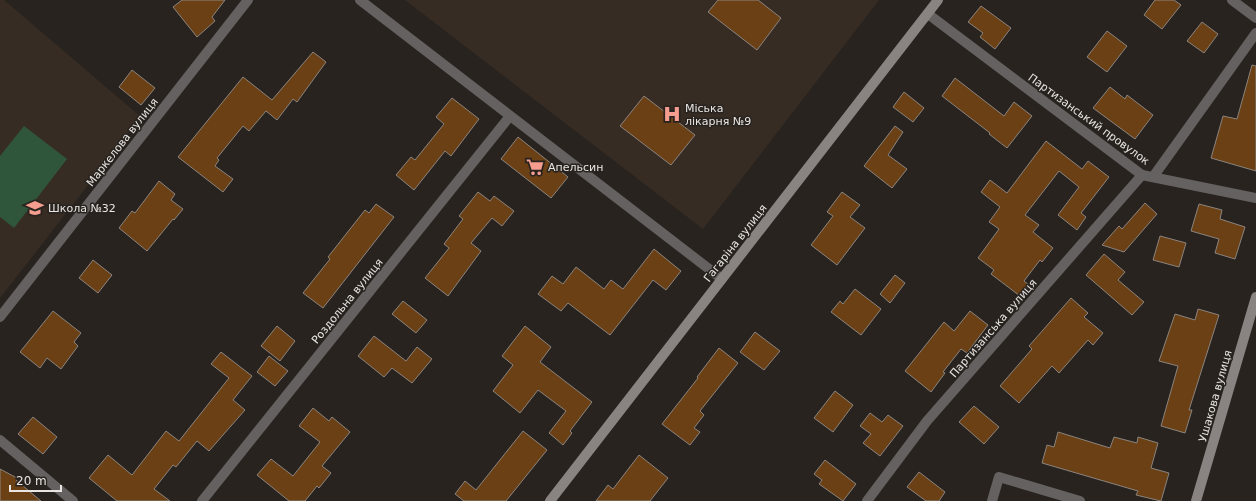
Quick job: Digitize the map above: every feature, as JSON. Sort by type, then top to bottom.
[{"type":"street","name":"Маркелова вулиця","points":[[0,317],[248,0]]},
{"type":"street","points":[[360,0],[722,279]]},
{"type":"street","name":"Гагаріна вулиця","points":[[550,501],[938,0]]},
{"type":"street","points":[[1232,0],[1256,18]]},
{"type":"street","name":"Партизанський провулок","points":[[928,14],[1142,175],[1256,198]]},
{"type":"street","points":[[1153,177],[1256,33]]},
{"type":"street","name":"Роздольна вулиця","points":[[202,501],[510,116]]},
{"type":"street","name":"Партизанська вулиця","points":[[866,501],[927,421],[1142,175]]},
{"type":"street","name":"Ушакова вулиця","points":[[1196,501],[1256,297]]},
{"type":"street","points":[[0,440],[73,501]]},
{"type":"street","points":[[992,501],[999,477],[1080,501]]},
{"type":"shaded area","name":"Школа №32","points":[[0,0],[4,0],[141,117],[0,298]]},
{"type":"shaded area","name":"Міська лікарня №9","points":[[405,0],[879,0],[703,229]]},
{"type":"green space","points":[[24,126],[67,159],[14,228],[0,217],[0,156]]},
{"type":"building","points":[[182,0],[225,0],[212,17],[215,21],[197,37],[173,7]]},
{"type":"building","points":[[718,0],[758,0],[781,18],[757,50],[708,12]]},
{"type":"building","points":[[1155,0],[1174,0],[1181,5],[1162,29],[1144,15]]},
{"type":"building","points":[[981,6],[1011,28],[995,49],[980,37],[983,33],[968,22]]},
{"type":"building","points":[[1202,22],[1218,34],[1204,53],[1187,41]]},
{"type":"building","points":[[1107,31],[1127,46],[1107,72],[1087,57]]},
{"type":"building","points":[[313,52],[326,62],[297,102],[293,99],[277,120],[266,111],[249,131],[243,126],[217,158],[219,160],[215,166],[233,179],[223,192],[178,157],[243,77],[272,100]]},
{"type":"building","points":[[1252,65],[1256,66],[1256,171],[1211,158],[1223,116],[1237,119]]},
{"type":"building","points":[[132,70],[155,88],[141,105],[119,87]]},
{"type":"building","points":[[955,78],[1004,116],[1014,102],[1032,116],[1007,148],[942,96]]},
{"type":"building","points":[[1110,87],[1125,99],[1127,95],[1153,115],[1135,139],[1093,108]]},
{"type":"building","points":[[904,92],[924,108],[913,122],[893,107]]},
{"type":"building","points":[[644,96],[695,135],[671,165],[620,126]]},
{"type":"building","points":[[452,98],[479,119],[451,156],[445,151],[414,190],[396,175],[411,157],[415,160],[444,124],[436,117]]},
{"type":"building","points":[[895,126],[903,132],[888,155],[907,169],[892,188],[864,166]]},
{"type":"building","points":[[518,137],[568,177],[551,198],[501,159]]},
{"type":"building","points":[[1046,141],[1082,169],[1088,161],[1109,177],[1081,213],[1086,217],[1077,230],[1058,215],[1079,187],[1059,171],[1025,215],[1039,225],[1033,232],[1053,248],[1042,262],[1040,260],[1024,281],[1029,285],[1020,296],[991,274],[994,270],[978,258],[999,229],[989,222],[1000,207],[981,192],[990,180],[1007,193]]},
{"type":"building","points":[[159,181],[175,194],[171,200],[183,209],[147,251],[119,228],[132,211],[135,213]]},
{"type":"building","points":[[478,192],[490,201],[494,196],[514,211],[502,226],[492,218],[471,243],[481,251],[448,296],[425,278],[449,248],[444,244],[463,219],[459,216]]},
{"type":"building","points":[[842,192],[860,205],[850,217],[865,228],[837,265],[811,245],[833,216],[827,212]]},
{"type":"building","points":[[1145,203],[1157,214],[1124,252],[1102,245],[1119,226],[1122,229]]},
{"type":"building","points":[[376,204],[394,217],[323,308],[303,293],[330,259],[328,257],[365,210],[369,213]]},
{"type":"building","points":[[1199,204],[1222,210],[1220,219],[1245,227],[1235,259],[1215,253],[1219,239],[1191,231]]},
{"type":"building","points":[[1160,236],[1186,243],[1179,267],[1153,260]]},
{"type":"building","points":[[654,249],[681,271],[666,290],[653,280],[610,335],[568,303],[561,311],[538,294],[552,276],[563,284],[576,267],[604,289],[611,280],[623,289]]},
{"type":"building","points":[[1104,254],[1125,272],[1118,280],[1144,302],[1132,315],[1086,275]]},
{"type":"building","points":[[93,260],[112,275],[98,293],[79,278]]},
{"type":"building","points":[[895,275],[905,283],[890,303],[880,294]]},
{"type":"building","points":[[855,289],[881,309],[861,335],[831,312],[840,301],[843,304]]},
{"type":"building","points":[[1071,298],[1088,313],[1084,317],[1103,333],[1093,345],[1088,340],[1059,373],[1052,366],[1019,403],[1000,386],[1032,349],[1029,346]]},
{"type":"building","points":[[403,301],[427,320],[416,333],[392,314]]},
{"type":"building","points":[[1198,309],[1219,315],[1189,410],[1192,410],[1185,433],[1161,426],[1178,366],[1159,361],[1175,314],[1195,320]]},
{"type":"building","points":[[53,311],[81,333],[74,342],[78,346],[61,369],[47,358],[40,368],[20,352]]},
{"type":"building","points":[[970,311],[988,325],[967,353],[961,349],[943,372],[945,373],[931,392],[905,371],[944,322],[954,331]]},
{"type":"building","points":[[277,326],[295,341],[280,361],[261,346]]},
{"type":"building","points":[[525,326],[551,347],[540,362],[592,402],[570,431],[572,433],[563,445],[549,433],[566,411],[538,390],[520,413],[493,391],[513,365],[502,356]]},
{"type":"building","points":[[755,332],[780,351],[764,370],[740,352]]},
{"type":"building","points":[[374,336],[406,361],[417,347],[432,359],[412,383],[392,368],[384,377],[358,356]]},
{"type":"building","points":[[719,348],[738,363],[700,411],[704,415],[694,428],[700,432],[690,445],[662,424]]},
{"type":"building","points":[[221,352],[252,376],[233,400],[245,410],[209,451],[197,441],[176,467],[173,465],[154,489],[170,501],[117,501],[89,478],[108,455],[132,475],[166,431],[179,441],[229,378],[211,364]]},
{"type":"building","points":[[269,356],[288,371],[275,386],[257,372]]},
{"type":"building","points":[[835,391],[853,405],[833,432],[814,418]]},
{"type":"building","points":[[974,406],[999,427],[984,444],[959,422]]},
{"type":"building","points":[[313,408],[329,421],[332,417],[350,432],[322,466],[331,473],[319,488],[317,486],[305,501],[289,501],[257,475],[271,459],[293,476],[320,442],[299,426]]},
{"type":"building","points":[[870,413],[882,422],[888,415],[903,426],[880,456],[863,443],[871,434],[860,426]]},
{"type":"building","points":[[33,417],[57,437],[43,454],[18,434]]},
{"type":"building","points":[[523,431],[547,450],[506,501],[464,501],[455,494],[465,481],[476,490]]},
{"type":"building","points":[[1058,432],[1110,448],[1114,437],[1137,443],[1138,437],[1158,443],[1151,468],[1169,473],[1161,501],[1136,495],[1138,491],[1042,463],[1047,445],[1054,447]]},
{"type":"building","points":[[639,455],[668,478],[650,501],[596,501],[608,485],[613,489]]},
{"type":"building","points":[[825,460],[856,484],[843,501],[819,484],[822,480],[814,474]]},
{"type":"building","points":[[0,469],[17,478],[16,480],[41,501],[0,501]]},
{"type":"building","points":[[919,472],[945,492],[939,501],[926,501],[907,487]]},
{"type":"place","name":"Міська лікарня №9","points":[[672,114]]},
{"type":"place","name":"Апельсин","points":[[535,167]]},
{"type":"place","name":"Школа №32","points":[[35,208]]}]
